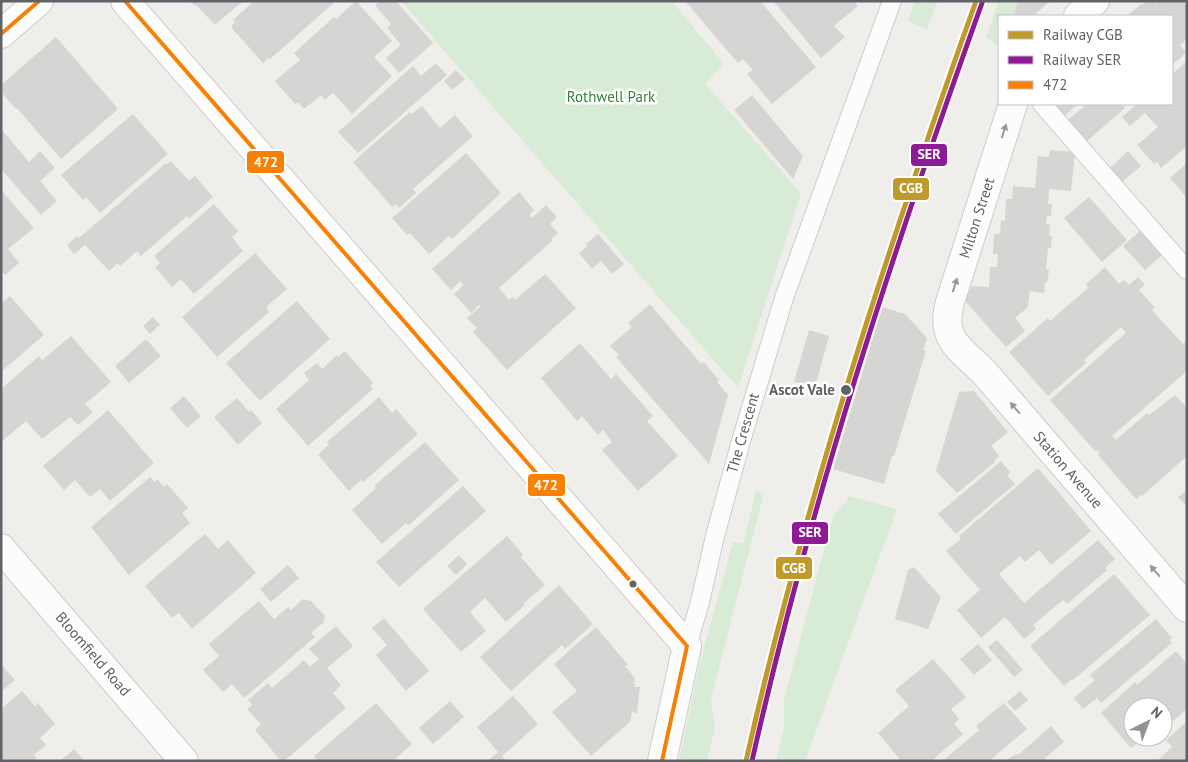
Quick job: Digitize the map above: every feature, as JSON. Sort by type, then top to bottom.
[{"type":"street","points":[[125,1],[687,646]]},
{"type":"street","points":[[1079,15],[1095,1]]},
{"type":"street","points":[[1,34],[27,5]]},
{"type":"street","name":"Milton Street","points":[[948,333],[947,312],[1013,105]]},
{"type":"street","name":"Station Avenue","points":[[948,333],[952,342],[983,371],[1187,608]]},
{"type":"street","name":"Bloomfield Road","points":[[1,548],[184,761]]},
{"type":"street","name":"The Crescent","points":[[662,761],[687,646]]},
{"type":"lane","name":"The Crescent","points":[[687,646],[746,423],[781,307],[892,1]]},
{"type":"lane","points":[[1043,105],[1187,270]]},
{"type":"green space","name":"Rothwell Park","points":[[401,1],[672,1],[724,64],[705,84],[801,193],[738,388]]},
{"type":"green space","points":[[915,1],[937,1],[927,29],[908,21]]},
{"type":"green space","points":[[992,1],[1019,1],[1013,15],[998,15],[998,45],[986,37],[998,4]]},
{"type":"green space","points":[[756,491],[764,493],[711,699],[715,728],[707,761],[679,761],[699,667],[733,542],[743,544]]},
{"type":"green space","points":[[848,496],[897,509],[805,761],[776,761],[784,728],[784,700],[833,516],[847,501]]},
{"type":"building","points":[[190,1],[243,1],[215,25]]},
{"type":"building","points":[[254,1],[336,1],[269,60],[268,58],[263,63],[231,27],[235,22],[233,20]]},
{"type":"building","points":[[356,1],[392,41],[374,57],[392,76],[352,114],[333,93],[325,100],[321,95],[304,109],[298,102],[295,104],[275,81],[300,60],[294,53],[334,17],[336,19]]},
{"type":"building","points":[[379,1],[396,1],[433,43],[399,73],[386,58],[401,45],[387,28],[391,24],[375,5]]},
{"type":"building","points":[[685,1],[760,1],[816,67],[772,104],[747,74],[753,70],[743,59],[738,63]]},
{"type":"building","points":[[773,1],[854,1],[858,6],[834,26],[845,37],[821,58]]},
{"type":"building","points":[[1019,1],[1050,1],[1034,15],[1013,15]]},
{"type":"building","points":[[1147,1],[1153,1],[1155,4],[1158,1],[1183,1],[1187,6],[1187,39],[1180,45],[1186,53],[1173,64],[1173,15],[1128,15]]},
{"type":"building","points":[[56,37],[118,109],[61,159],[1,92],[1,85]]},
{"type":"building","points":[[1187,61],[1187,146],[1161,168],[1157,162],[1154,164],[1137,145],[1158,127],[1145,113],[1130,126],[1122,117],[1136,105],[1173,105],[1173,73]]},
{"type":"building","points":[[436,63],[447,75],[358,153],[338,132],[413,66],[421,76]]},
{"type":"building","points":[[456,70],[465,79],[452,90],[444,81]]},
{"type":"building","points":[[752,95],[803,156],[793,179],[734,110]]},
{"type":"building","points":[[1054,105],[1077,105],[1064,116]]},
{"type":"building","points":[[1086,105],[1122,105],[1125,108],[1087,141],[1068,120]]},
{"type":"building","points":[[422,106],[440,128],[455,115],[473,136],[413,189],[416,193],[399,208],[396,204],[392,207],[353,162],[410,112],[412,114]]},
{"type":"building","points":[[133,114],[168,154],[100,213],[86,197],[83,200],[61,175]]},
{"type":"building","points":[[1,129],[29,162],[40,151],[55,168],[40,181],[57,201],[41,215],[1,169]]},
{"type":"building","points":[[1050,150],[1075,152],[1071,191],[1049,189],[1048,204],[1052,204],[1051,216],[1047,216],[1046,224],[1050,224],[1049,235],[1052,236],[1051,248],[1048,248],[1046,269],[1049,270],[1047,283],[1045,282],[1044,293],[1030,291],[1028,307],[1015,318],[1025,331],[1006,347],[965,301],[972,286],[989,287],[990,267],[997,267],[998,254],[993,254],[994,234],[1000,234],[1001,220],[1005,221],[1006,199],[1012,199],[1013,186],[1035,188],[1038,156],[1049,157]]},
{"type":"building","points":[[1128,151],[1141,166],[1122,182],[1110,168]]},
{"type":"building","points":[[466,153],[501,193],[452,239],[449,236],[429,254],[410,233],[407,235],[392,218]]},
{"type":"building","points":[[171,161],[189,181],[195,176],[213,197],[189,219],[187,216],[141,256],[137,251],[120,266],[118,263],[109,271],[85,245],[74,254],[67,245],[77,236],[79,238],[166,163]]},
{"type":"building","points":[[1187,163],[1187,198],[1170,178]]},
{"type":"building","points":[[1,190],[34,228],[8,249],[19,263],[5,275],[1,271]]},
{"type":"building","points":[[519,192],[534,210],[529,215],[532,218],[546,205],[557,217],[550,224],[558,233],[551,239],[552,241],[499,288],[509,300],[513,297],[515,300],[545,274],[576,308],[507,370],[473,332],[477,328],[467,318],[481,306],[479,305],[471,313],[454,294],[464,285],[460,281],[451,290],[432,269]]},
{"type":"building","points":[[1089,197],[1127,240],[1102,262],[1064,218]]},
{"type":"building","points":[[214,204],[238,231],[232,237],[243,251],[194,294],[181,279],[172,287],[155,267],[160,263],[154,256]]},
{"type":"building","points":[[1140,231],[1162,255],[1145,270],[1123,246]]},
{"type":"building","points":[[598,234],[624,264],[612,274],[601,261],[592,269],[579,253]]},
{"type":"building","points":[[255,253],[287,289],[266,307],[269,312],[217,357],[182,317]]},
{"type":"building","points":[[1105,267],[1119,284],[1124,280],[1129,285],[1138,277],[1145,285],[1139,290],[1155,308],[1152,310],[1183,344],[1187,340],[1187,371],[1112,436],[1116,440],[1147,413],[1149,415],[1175,395],[1187,408],[1186,457],[1142,496],[1136,499],[1098,455],[1100,454],[1097,450],[1095,451],[1050,400],[1126,333],[1121,327],[1084,360],[1086,363],[1048,396],[1009,352],[1048,318],[1050,321],[1088,288],[1086,284]]},
{"type":"building","points":[[10,296],[44,335],[1,372],[1,303]]},
{"type":"building","points":[[297,301],[330,339],[260,401],[226,363]]},
{"type":"building","points":[[650,304],[701,364],[704,362],[719,380],[717,382],[728,395],[709,464],[616,357],[619,355],[610,346],[632,327],[628,323]]},
{"type":"building","points":[[882,307],[905,314],[927,338],[923,350],[926,351],[884,484],[833,469]]},
{"type":"building","points":[[153,317],[160,325],[150,334],[143,326]]},
{"type":"building","points":[[809,330],[829,336],[815,387],[794,382]]},
{"type":"building","points":[[71,336],[111,382],[85,404],[93,412],[78,425],[70,417],[42,439],[26,421],[1,442],[1,389],[39,356],[42,360]]},
{"type":"building","points":[[146,339],[161,356],[129,383],[115,366]]},
{"type":"building","points":[[580,343],[611,379],[616,374],[653,416],[647,421],[678,456],[638,491],[602,450],[612,442],[603,430],[598,435],[582,416],[577,421],[541,378]]},
{"type":"building","points":[[345,351],[373,383],[370,386],[373,389],[308,446],[276,409],[309,380],[304,373],[317,363],[322,369],[337,355],[338,357]]},
{"type":"building","points":[[974,391],[1008,432],[991,446],[999,456],[995,462],[957,493],[936,471],[959,392]]},
{"type":"building","points":[[184,396],[201,416],[187,428],[170,408]]},
{"type":"building","points":[[379,397],[392,413],[396,409],[418,434],[363,482],[361,480],[349,491],[318,455],[329,444],[327,442]]},
{"type":"building","points":[[237,398],[262,423],[238,445],[214,417]]},
{"type":"building","points":[[108,410],[154,463],[110,501],[100,489],[90,497],[75,480],[64,490],[43,466]]},
{"type":"building","points":[[425,442],[459,480],[409,525],[406,523],[382,544],[352,510],[376,488],[374,486]]},
{"type":"building","points":[[1001,461],[1010,472],[1007,475],[1015,484],[956,534],[938,514]]},
{"type":"building","points":[[1038,468],[1091,531],[1051,565],[1039,550],[1025,562],[1020,556],[999,574],[1024,603],[1098,540],[1115,559],[1105,568],[1107,570],[1067,604],[1063,600],[1033,625],[1036,629],[1024,639],[1005,617],[981,638],[957,610],[980,590],[946,551],[961,539],[959,536]]},
{"type":"building","points":[[150,477],[155,482],[157,479],[164,487],[167,484],[188,508],[182,513],[190,523],[129,575],[91,527]]},
{"type":"building","points":[[463,486],[486,511],[399,587],[376,562]]},
{"type":"building","points":[[1187,490],[1187,507],[1178,497]]},
{"type":"building","points":[[205,534],[218,549],[228,540],[256,573],[192,629],[179,613],[172,618],[145,586]]},
{"type":"building","points":[[507,536],[523,554],[521,557],[545,585],[506,622],[485,598],[470,612],[486,631],[461,652],[423,609]]},
{"type":"building","points":[[459,555],[467,564],[456,575],[447,566]]},
{"type":"building","points":[[288,565],[299,578],[271,602],[260,589]]},
{"type":"building","points":[[914,567],[941,597],[928,629],[895,619],[908,570]]},
{"type":"building","points":[[1114,574],[1150,615],[1064,686],[1030,646]]},
{"type":"building","points":[[559,585],[593,624],[565,649],[562,645],[511,691],[480,657]]},
{"type":"building","points":[[303,599],[311,601],[325,616],[323,623],[311,633],[315,637],[244,698],[232,684],[223,692],[203,670],[219,656],[209,644],[259,601],[274,619],[288,607],[291,610]]},
{"type":"building","points":[[384,618],[429,671],[406,691],[376,655],[387,645],[372,628]]},
{"type":"building","points":[[1156,619],[1172,638],[1169,640],[1172,643],[1101,703],[1097,698],[1083,709],[1074,698],[1095,680],[1090,675]]},
{"type":"building","points":[[336,626],[353,646],[327,668],[341,685],[333,693],[346,708],[284,761],[281,761],[255,730],[261,724],[247,709],[252,705],[248,700],[268,683],[272,688],[304,660],[310,667],[319,659],[309,649]]},
{"type":"building","points":[[596,627],[628,665],[625,666],[635,678],[634,687],[640,687],[637,713],[632,712],[630,722],[591,756],[552,712],[577,691],[554,664]]},
{"type":"building","points":[[997,640],[1023,670],[1014,677],[988,647]]},
{"type":"building","points":[[978,644],[992,660],[974,675],[960,659]]},
{"type":"building","points":[[1176,651],[1187,664],[1187,709],[1173,721],[1173,697],[1123,697],[1123,739],[1101,713],[1135,682],[1137,685]]},
{"type":"building","points":[[933,659],[966,697],[951,709],[959,719],[954,724],[963,734],[931,761],[901,761],[878,733],[909,706],[895,690]]},
{"type":"building","points":[[1,664],[15,680],[1,692]]},
{"type":"building","points":[[22,691],[35,706],[38,703],[55,724],[40,738],[46,745],[34,755],[37,758],[33,761],[1,761],[1,709]]},
{"type":"building","points":[[1020,691],[1028,700],[1015,711],[1007,702]]},
{"type":"building","points":[[513,696],[538,724],[502,756],[506,761],[488,761],[498,752],[477,727]]},
{"type":"building","points":[[450,701],[464,717],[433,744],[419,728]]},
{"type":"building","points":[[376,703],[412,744],[393,761],[318,761],[314,756]]},
{"type":"building","points":[[1004,703],[1027,729],[989,761],[943,761],[979,730],[976,726]]},
{"type":"building","points":[[1187,721],[1187,761],[1157,761],[1173,747],[1173,734]]},
{"type":"building","points":[[1051,726],[1064,742],[1042,761],[1005,761],[1016,754],[1018,755]]},
{"type":"building","points":[[74,749],[84,761],[60,761]]},
{"type":"rail line","name":"CGB","points":[[746,761],[794,568],[849,378],[879,283],[976,1]]},
{"type":"rail line","name":"SER","points":[[752,761],[800,569],[855,378],[885,284],[982,3]]},
{"type":"transit line","name":"472","points":[[1,34],[39,1]]},
{"type":"transit line","name":"472","points":[[125,1],[687,646]]},
{"type":"transit line","name":"472","points":[[662,761],[687,646]]},
{"type":"place","name":"Ascot Vale","points":[[846,390]]}]
